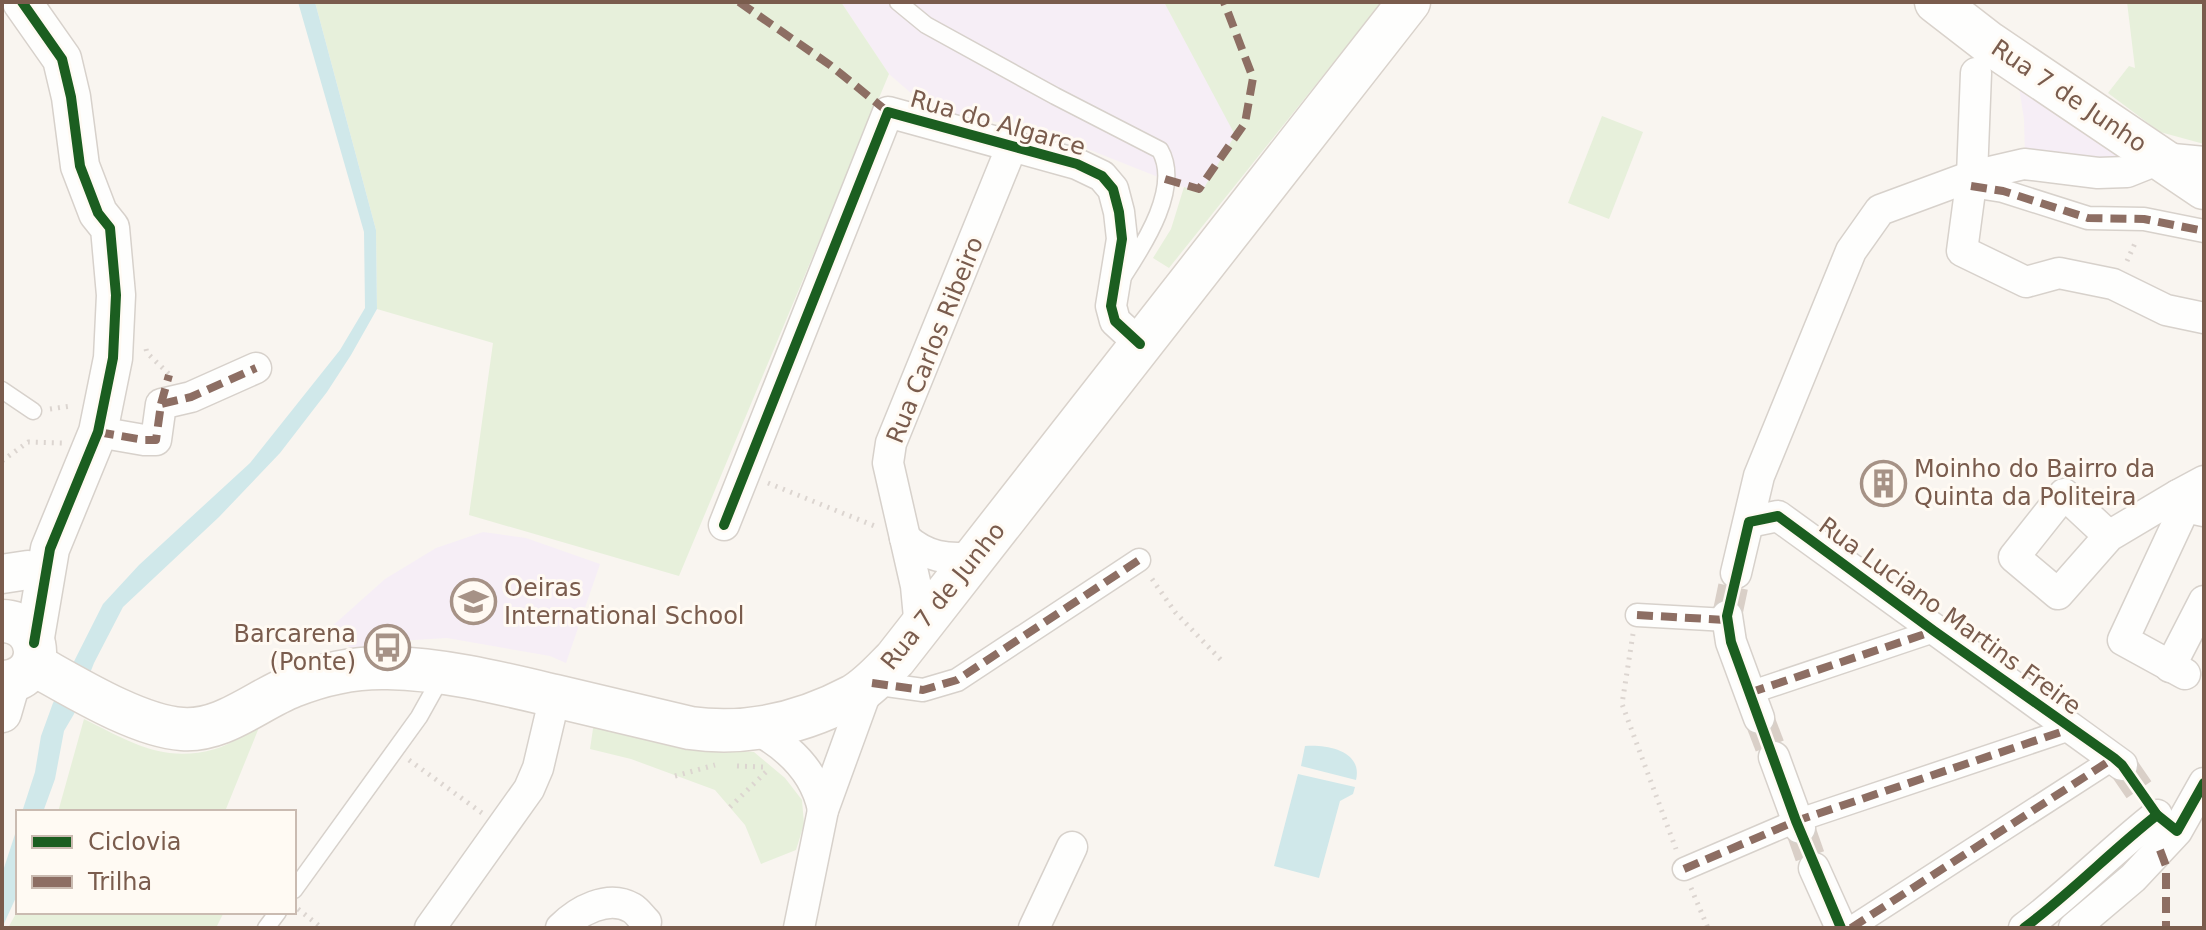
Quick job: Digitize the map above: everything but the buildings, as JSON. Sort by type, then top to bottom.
[{"type":"main road","name":"Rua 7 de Junho","points":[[23,658],[153,723],[186,730],[216,725],[294,686],[327,675],[357,669],[387,668],[443,673],[555,696],[690,728],[720,732],[772,749],[805,716],[854,696],[872,683],[920,628],[1409,2]]},
{"type":"main road","name":"Rua 7 de Junho","points":[[1936,2],[1989,43],[2204,188]]},
{"type":"street","points":[[22,2],[62,59],[71,97],[80,166],[98,213],[110,228],[116,295],[113,358],[100,417],[27,564],[23,658]]},
{"type":"street","points":[[1976,73],[1971,181],[1962,251],[2026,282],[2059,273],[2113,284],[2166,310],[2204,318]]},
{"type":"street","name":"Rua do Algarce","points":[[745,474],[888,112],[1077,164],[1102,176],[1113,189],[1122,239],[1111,306],[1115,321],[1140,344]]},
{"type":"street","name":"Rua Carlos Ribeiro","points":[[920,628],[919,606],[888,463],[891,443],[1012,146]]},
{"type":"street","points":[[1736,573],[1759,476],[1851,251],[1880,210],[2024,164],[2098,173],[2127,172],[2162,158],[2204,162]]},
{"type":"street","points":[[1971,181],[2088,218],[2144,219],[2204,231]]},
{"type":"street","points":[[161,404],[191,397],[256,368]]},
{"type":"street","points":[[100,417],[144,440],[156,440],[169,375]]},
{"type":"street","points":[[724,525],[745,474]]},
{"type":"street","points":[[2109,536],[2193,498]]},
{"type":"street","points":[[2193,498],[2123,640],[2177,671],[2204,601]]},
{"type":"street","name":"Rua Luciano Martins Freire","points":[[1749,522],[1778,516],[2118,762]]},
{"type":"street","points":[[905,538],[924,552],[938,557],[975,557]]},
{"type":"street","points":[[799,928],[823,810],[872,683],[923,690],[957,680],[1139,560]]},
{"type":"street","points":[[1637,615],[1727,618],[1754,705],[1934,631]]},
{"type":"street","points":[[430,928],[529,789],[538,768],[555,696]]},
{"type":"street","points":[[1684,869],[1798,825],[2070,729]]},
{"type":"street","points":[[772,749],[813,780],[823,810]]},
{"type":"street","points":[[1774,757],[1798,825]]},
{"type":"street","points":[[1851,928],[2118,762]]},
{"type":"street","points":[[2024,928],[2063,897],[2122,842],[2204,783]]},
{"type":"street","points":[[2074,928],[2133,878],[2160,815]]},
{"type":"street","points":[[1034,928],[1072,847]]},
{"type":"street","points":[[1814,868],[1841,928]]},
{"type":"street","points":[[561,928],[578,913],[612,903],[631,907],[646,922]]},
{"type":"lane","points":[[898,2],[926,25],[1160,150],[1167,161],[1159,213],[1115,290]]},
{"type":"lane","points":[[2,390],[33,411]]},
{"type":"lane","points":[[296,887],[419,717],[443,673]]},
{"type":"path","points":[[2138,296],[2126,263],[2144,219]]},
{"type":"path","points":[[33,411],[100,417]]},
{"type":"path","points":[[2,461],[28,442],[59,442]]},
{"type":"path","points":[[745,474],[905,538]]},
{"type":"path","points":[[1139,560],[1175,612],[1221,660]]},
{"type":"path","points":[[1637,615],[1622,704],[1708,928]]},
{"type":"path","points":[[730,765],[772,749]]},
{"type":"path","points":[[730,807],[772,749]]},
{"type":"path","points":[[396,750],[502,828]]},
{"type":"path","points":[[675,776],[716,765]]},
{"type":"path","points":[[296,908],[322,928]]},
{"type":"shaded area","points":[[841,2],[1164,2],[1236,135],[1201,194],[1027,125],[968,119],[927,107],[889,74]]},
{"type":"shaded area","points":[[2018,81],[2125,156],[2098,167],[2025,158],[2024,119]]},
{"type":"shaded area","name":"Oeiras International School","points":[[483,532],[526,538],[600,564],[566,663],[550,656],[447,638],[382,642],[360,656],[329,629],[385,579],[436,548]]},
{"type":"green space","points":[[315,2],[841,2],[889,74],[679,576],[469,515],[493,343],[377,309],[376,230]]},
{"type":"green space","points":[[1164,2],[1382,2],[1169,268],[1153,258],[1171,229],[1184,187],[1201,193],[1235,135]]},
{"type":"green space","points":[[2127,2],[2204,2],[2204,144],[2160,132],[2108,93],[2129,66],[2135,68]]},
{"type":"green space","points":[[1602,116],[1643,132],[1609,219],[1568,203]]},
{"type":"green space","points":[[84,719],[147,748],[179,754],[221,747],[260,725],[228,810],[59,810]]},
{"type":"green space","points":[[594,722],[669,746],[754,752],[785,778],[802,800],[804,824],[796,850],[761,864],[745,825],[715,790],[631,759],[590,749]]},
{"type":"green space","points":[[16,914],[223,914],[216,928],[8,928]]},
{"type":"water","points":[[298,2],[315,2],[376,230],[377,309],[327,392],[280,453],[219,517],[123,607],[64,731],[55,779],[44,810],[23,810],[35,772],[41,736],[53,703],[103,604],[139,565],[250,463],[340,350],[365,308],[364,232]]},
{"type":"water","points":[[1305,746],[1333,748],[1349,756],[1357,770],[1356,780],[1301,766]]},
{"type":"water","points":[[1298,774],[1355,787],[1353,794],[1340,801],[1319,878],[1274,866]]},
{"type":"water","points":[[16,831],[16,897],[2,928],[2,874]]},
{"type":"tunnel","points":[[1727,616],[1736,573]]},
{"type":"tunnel","points":[[1759,718],[1774,757]]},
{"type":"tunnel","points":[[2122,765],[2146,800]]},
{"type":"tunnel","points":[[1800,828],[1814,868]]},
{"type":"marked path","points":[[739,2],[830,65],[888,112]]},
{"type":"marked path","points":[[1165,179],[1199,189],[1245,123],[1253,78],[1224,2]]},
{"type":"marked path","points":[[1971,186],[2003,191],[2088,218],[2144,219],[2204,231]]},
{"type":"marked path","points":[[98,432],[156,440],[161,404],[191,397],[256,368]]},
{"type":"marked path","points":[[161,404],[169,375]]},
{"type":"marked path","points":[[872,683],[923,690],[957,680],[1139,560]]},
{"type":"marked path","points":[[1637,615],[1727,620]]},
{"type":"marked path","points":[[1749,693],[1934,631]]},
{"type":"marked path","points":[[1684,869],[1796,821],[2070,729]]},
{"type":"marked path","points":[[1851,928],[2114,758]]},
{"type":"marked path","points":[[2160,850],[2166,866],[2166,928]]},
{"type":"cycle path","points":[[22,2],[62,59],[71,97],[80,166],[98,213],[110,228],[116,295],[113,358],[98,432],[50,549],[34,643]]},
{"type":"cycle path","points":[[724,525],[888,112],[1077,164],[1102,176],[1113,189],[1122,239],[1111,306],[1115,321],[1140,344]]},
{"type":"cycle path","points":[[1841,928],[1796,821],[1731,642],[1727,616],[1749,522],[1778,516],[2114,758],[2157,815],[2177,831],[2204,783]]},
{"type":"cycle path","points":[[2024,928],[2157,815]]},
{"type":"place","name":"Moinho do Bairro da Quinta da Politeira","points":[[1883,483]]},
{"type":"place","name":"Oeiras International School","points":[[473,602]]},
{"type":"place","name":"Barcarena (Ponte)","points":[[387,648]]}]
